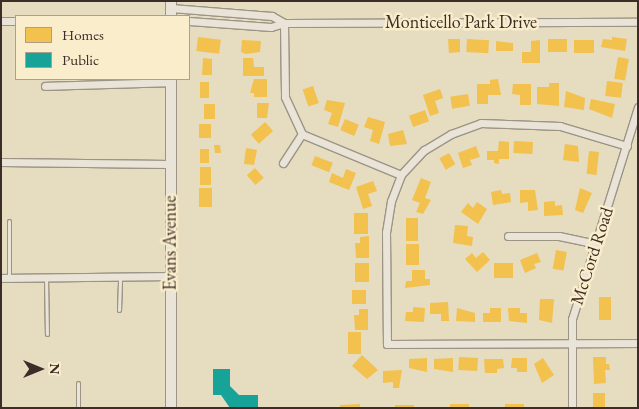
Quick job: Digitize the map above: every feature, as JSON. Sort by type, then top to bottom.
[{"type":"street","name":"Monticello Park Drive","points":[[171,9],[272,16],[284,23]]},
{"type":"street","points":[[1,21],[15,21]]},
{"type":"street","name":"Monticello Park Drive","points":[[190,21],[271,27],[284,23],[638,22]]},
{"type":"street","points":[[284,23],[285,97],[302,134],[401,175]]},
{"type":"street","points":[[45,86],[172,80]]},
{"type":"street","name":"Evans Avenue","points":[[171,408],[169,164],[172,80]]},
{"type":"street","name":"McCord Road","points":[[572,408],[571,342],[577,301],[638,107]]},
{"type":"street","points":[[627,146],[560,126],[482,123],[451,134],[424,150],[401,175],[391,200],[386,232],[387,344],[638,343]]},
{"type":"street","points":[[283,163],[302,134]]},
{"type":"street","points":[[1,162],[169,164]]},
{"type":"street","points":[[508,236],[558,236],[596,244]]},
{"type":"street","points":[[1,278],[170,276]]},
{"type":"lane","points":[[8,221],[10,278]]},
{"type":"lane","points":[[46,277],[47,334]]},
{"type":"lane","points":[[119,310],[120,277]]},
{"type":"lane","points":[[78,383],[78,408]]},
{"type":"building: Homes","points":[[198,37],[221,40],[219,54],[196,51]]},
{"type":"building: Homes","points":[[612,37],[627,39],[625,51],[601,47],[603,39],[612,40]]},
{"type":"building: Homes","points":[[448,39],[460,39],[460,52],[449,53]]},
{"type":"building: Homes","points":[[467,39],[489,40],[488,53],[466,52]]},
{"type":"building: Homes","points":[[548,39],[567,39],[567,52],[548,52]]},
{"type":"building: Homes","points":[[242,40],[261,41],[260,52],[246,54],[241,52]]},
{"type":"building: Homes","points":[[540,40],[540,63],[522,63],[522,52],[531,52],[531,41]]},
{"type":"building: Homes","points":[[574,40],[594,40],[594,53],[574,53]]},
{"type":"building: Homes","points":[[496,41],[513,43],[513,51],[496,51]]},
{"type":"building: Homes","points":[[618,57],[629,59],[625,81],[614,79]]},
{"type":"building: Homes","points":[[203,58],[212,59],[212,75],[202,75]]},
{"type":"building: Homes","points":[[243,58],[253,58],[254,67],[264,67],[264,76],[243,76]]},
{"type":"building: Homes","points":[[254,79],[267,79],[267,97],[254,97],[254,93],[250,93]]},
{"type":"building: Homes","points":[[498,79],[501,95],[488,95],[488,104],[477,104],[477,84],[490,84],[490,80]]},
{"type":"building: Homes","points":[[607,81],[623,83],[621,98],[605,96]]},
{"type":"building: Homes","points":[[200,82],[209,82],[209,98],[200,98]]},
{"type":"building: Homes","points":[[549,83],[559,83],[559,106],[537,104],[537,87],[549,87]]},
{"type":"building: Homes","points":[[513,84],[531,84],[531,105],[520,105],[520,95],[512,94]]},
{"type":"building: Homes","points":[[313,86],[319,103],[308,107],[303,90]]},
{"type":"building: Homes","points":[[440,89],[443,98],[435,101],[439,113],[430,116],[423,95]]},
{"type":"building: Homes","points":[[566,91],[585,98],[584,110],[564,107]]},
{"type":"building: Homes","points":[[468,94],[470,106],[452,109],[450,97]]},
{"type":"building: Homes","points":[[591,99],[615,104],[612,118],[589,109]]},
{"type":"building: Homes","points":[[327,100],[345,103],[338,127],[328,124],[332,113],[324,110]]},
{"type":"building: Homes","points":[[257,103],[269,103],[267,118],[257,118]]},
{"type":"building: Homes","points":[[204,104],[215,104],[215,119],[204,119]]},
{"type":"building: Homes","points":[[425,110],[429,121],[413,127],[409,116]]},
{"type":"building: Homes","points":[[368,117],[385,122],[379,144],[370,141],[373,130],[364,127]]},
{"type":"building: Homes","points":[[345,119],[359,125],[354,136],[340,130]]},
{"type":"building: Homes","points":[[265,122],[273,131],[259,144],[251,135]]},
{"type":"building: Homes","points":[[199,124],[211,124],[211,138],[199,138]]},
{"type":"building: Homes","points":[[403,130],[407,144],[390,146],[388,134]]},
{"type":"building: Homes","points":[[499,141],[509,142],[509,159],[499,159],[499,164],[494,163],[494,160],[487,160],[487,151],[498,151]]},
{"type":"building: Homes","points":[[514,141],[533,142],[532,154],[513,153]]},
{"type":"building: Homes","points":[[565,144],[578,146],[579,162],[563,160]]},
{"type":"building: Homes","points":[[214,145],[220,145],[221,153],[215,153]]},
{"type":"building: Homes","points":[[476,146],[480,157],[470,160],[472,165],[463,168],[458,153]]},
{"type":"building: Homes","points":[[246,148],[257,150],[254,165],[244,164]]},
{"type":"building: Homes","points":[[200,149],[209,149],[209,163],[200,163]]},
{"type":"building: Homes","points":[[589,151],[599,152],[597,175],[587,174]]},
{"type":"building: Homes","points":[[449,153],[455,164],[446,170],[439,158]]},
{"type":"building: Homes","points":[[315,156],[333,163],[329,172],[311,165]]},
{"type":"building: Homes","points":[[200,167],[211,167],[211,185],[200,185]]},
{"type":"building: Homes","points":[[255,168],[264,178],[256,185],[247,175]]},
{"type":"building: Homes","points":[[346,169],[356,173],[349,190],[329,182],[332,173],[343,178]]},
{"type":"building: Homes","points":[[421,178],[431,182],[425,198],[431,200],[423,214],[416,212],[420,203],[412,200]]},
{"type":"building: Homes","points":[[373,181],[377,191],[368,194],[372,206],[363,209],[356,187]]},
{"type":"building: Homes","points":[[199,188],[212,188],[212,207],[199,207]]},
{"type":"building: Homes","points":[[580,188],[592,193],[583,213],[575,210]]},
{"type":"building: Homes","points":[[501,190],[502,194],[510,193],[511,202],[493,205],[491,192]]},
{"type":"building: Homes","points":[[520,190],[535,190],[538,210],[528,211],[528,202],[520,203]]},
{"type":"building: Homes","points":[[555,201],[555,206],[562,205],[563,215],[544,216],[544,202]]},
{"type":"building: Homes","points":[[477,202],[487,209],[478,224],[461,212],[468,203],[473,208]]},
{"type":"building: Homes","points":[[354,213],[368,213],[368,234],[354,234]]},
{"type":"building: Homes","points":[[406,218],[418,218],[418,241],[406,241]]},
{"type":"building: Homes","points":[[455,225],[468,226],[467,236],[473,237],[472,246],[453,243]]},
{"type":"building: Homes","points":[[369,236],[369,258],[356,258],[355,243],[360,243],[360,237]]},
{"type":"building: Homes","points":[[406,244],[419,244],[419,265],[406,265]]},
{"type":"building: Homes","points":[[556,250],[567,252],[564,271],[553,269]]},
{"type":"building: Homes","points":[[483,252],[490,260],[477,272],[465,259],[472,253],[476,258]]},
{"type":"building: Homes","points":[[537,253],[541,262],[534,264],[536,268],[525,273],[520,260]]},
{"type":"building: Homes","points":[[355,263],[369,263],[369,282],[355,282]]},
{"type":"building: Homes","points":[[494,263],[513,263],[513,278],[494,278]]},
{"type":"building: Homes","points":[[412,270],[425,270],[425,279],[430,279],[430,285],[405,288],[406,281],[412,281]]},
{"type":"building: Homes","points":[[352,290],[366,290],[366,304],[352,304]]},
{"type":"building: Homes","points":[[599,297],[611,297],[611,320],[599,320]]},
{"type":"building: Homes","points":[[540,299],[554,299],[552,323],[539,320]]},
{"type":"building: Homes","points":[[448,302],[449,321],[441,321],[441,314],[430,314],[430,303]]},
{"type":"building: Homes","points":[[413,307],[425,308],[424,322],[405,321],[406,312],[413,312]]},
{"type":"building: Homes","points":[[457,308],[475,313],[475,322],[456,321]]},
{"type":"building: Homes","points":[[490,308],[501,308],[501,322],[483,322],[483,313],[490,313]]},
{"type":"building: Homes","points":[[508,308],[520,308],[520,313],[527,313],[527,323],[509,321]]},
{"type":"building: Homes","points":[[359,309],[368,309],[368,330],[355,330],[354,315],[359,315]]},
{"type":"building: Homes","points":[[348,332],[361,332],[361,354],[348,354]]},
{"type":"building: Homes","points":[[362,355],[378,370],[367,379],[352,366]]},
{"type":"building: Homes","points":[[459,357],[478,358],[477,371],[458,370]]},
{"type":"building: Homes","points":[[593,357],[606,357],[606,364],[609,364],[610,370],[605,370],[606,383],[594,384]]},
{"type":"building: Homes","points":[[427,358],[427,372],[409,368],[409,359]]},
{"type":"building: Homes","points":[[453,358],[453,372],[434,369],[434,359]]},
{"type":"building: Homes","points":[[512,358],[527,358],[527,372],[517,372],[517,368],[511,368]]},
{"type":"building: Homes","points":[[543,358],[554,375],[542,383],[534,364]]},
{"type":"building: Homes","points":[[484,359],[503,359],[504,368],[497,369],[497,373],[485,373]]},
{"type":"building: Homes","points":[[402,370],[399,388],[393,388],[393,382],[383,383],[383,371]]},
{"type":"building: Homes","points":[[593,393],[605,393],[605,408],[593,408]]},
{"type":"building: Homes","points":[[360,404],[360,408],[340,408],[340,405]]},
{"type":"building: Homes","points":[[450,404],[469,404],[469,408],[450,408]]},
{"type":"building: Homes","points":[[505,404],[524,404],[524,408],[505,408]]},
{"type":"building: Homes","points":[[395,405],[414,405],[414,408],[395,408]]},
{"type":"building: Public","points":[[213,369],[230,369],[230,386],[239,395],[258,395],[258,408],[230,408],[221,395],[213,395]]}]
